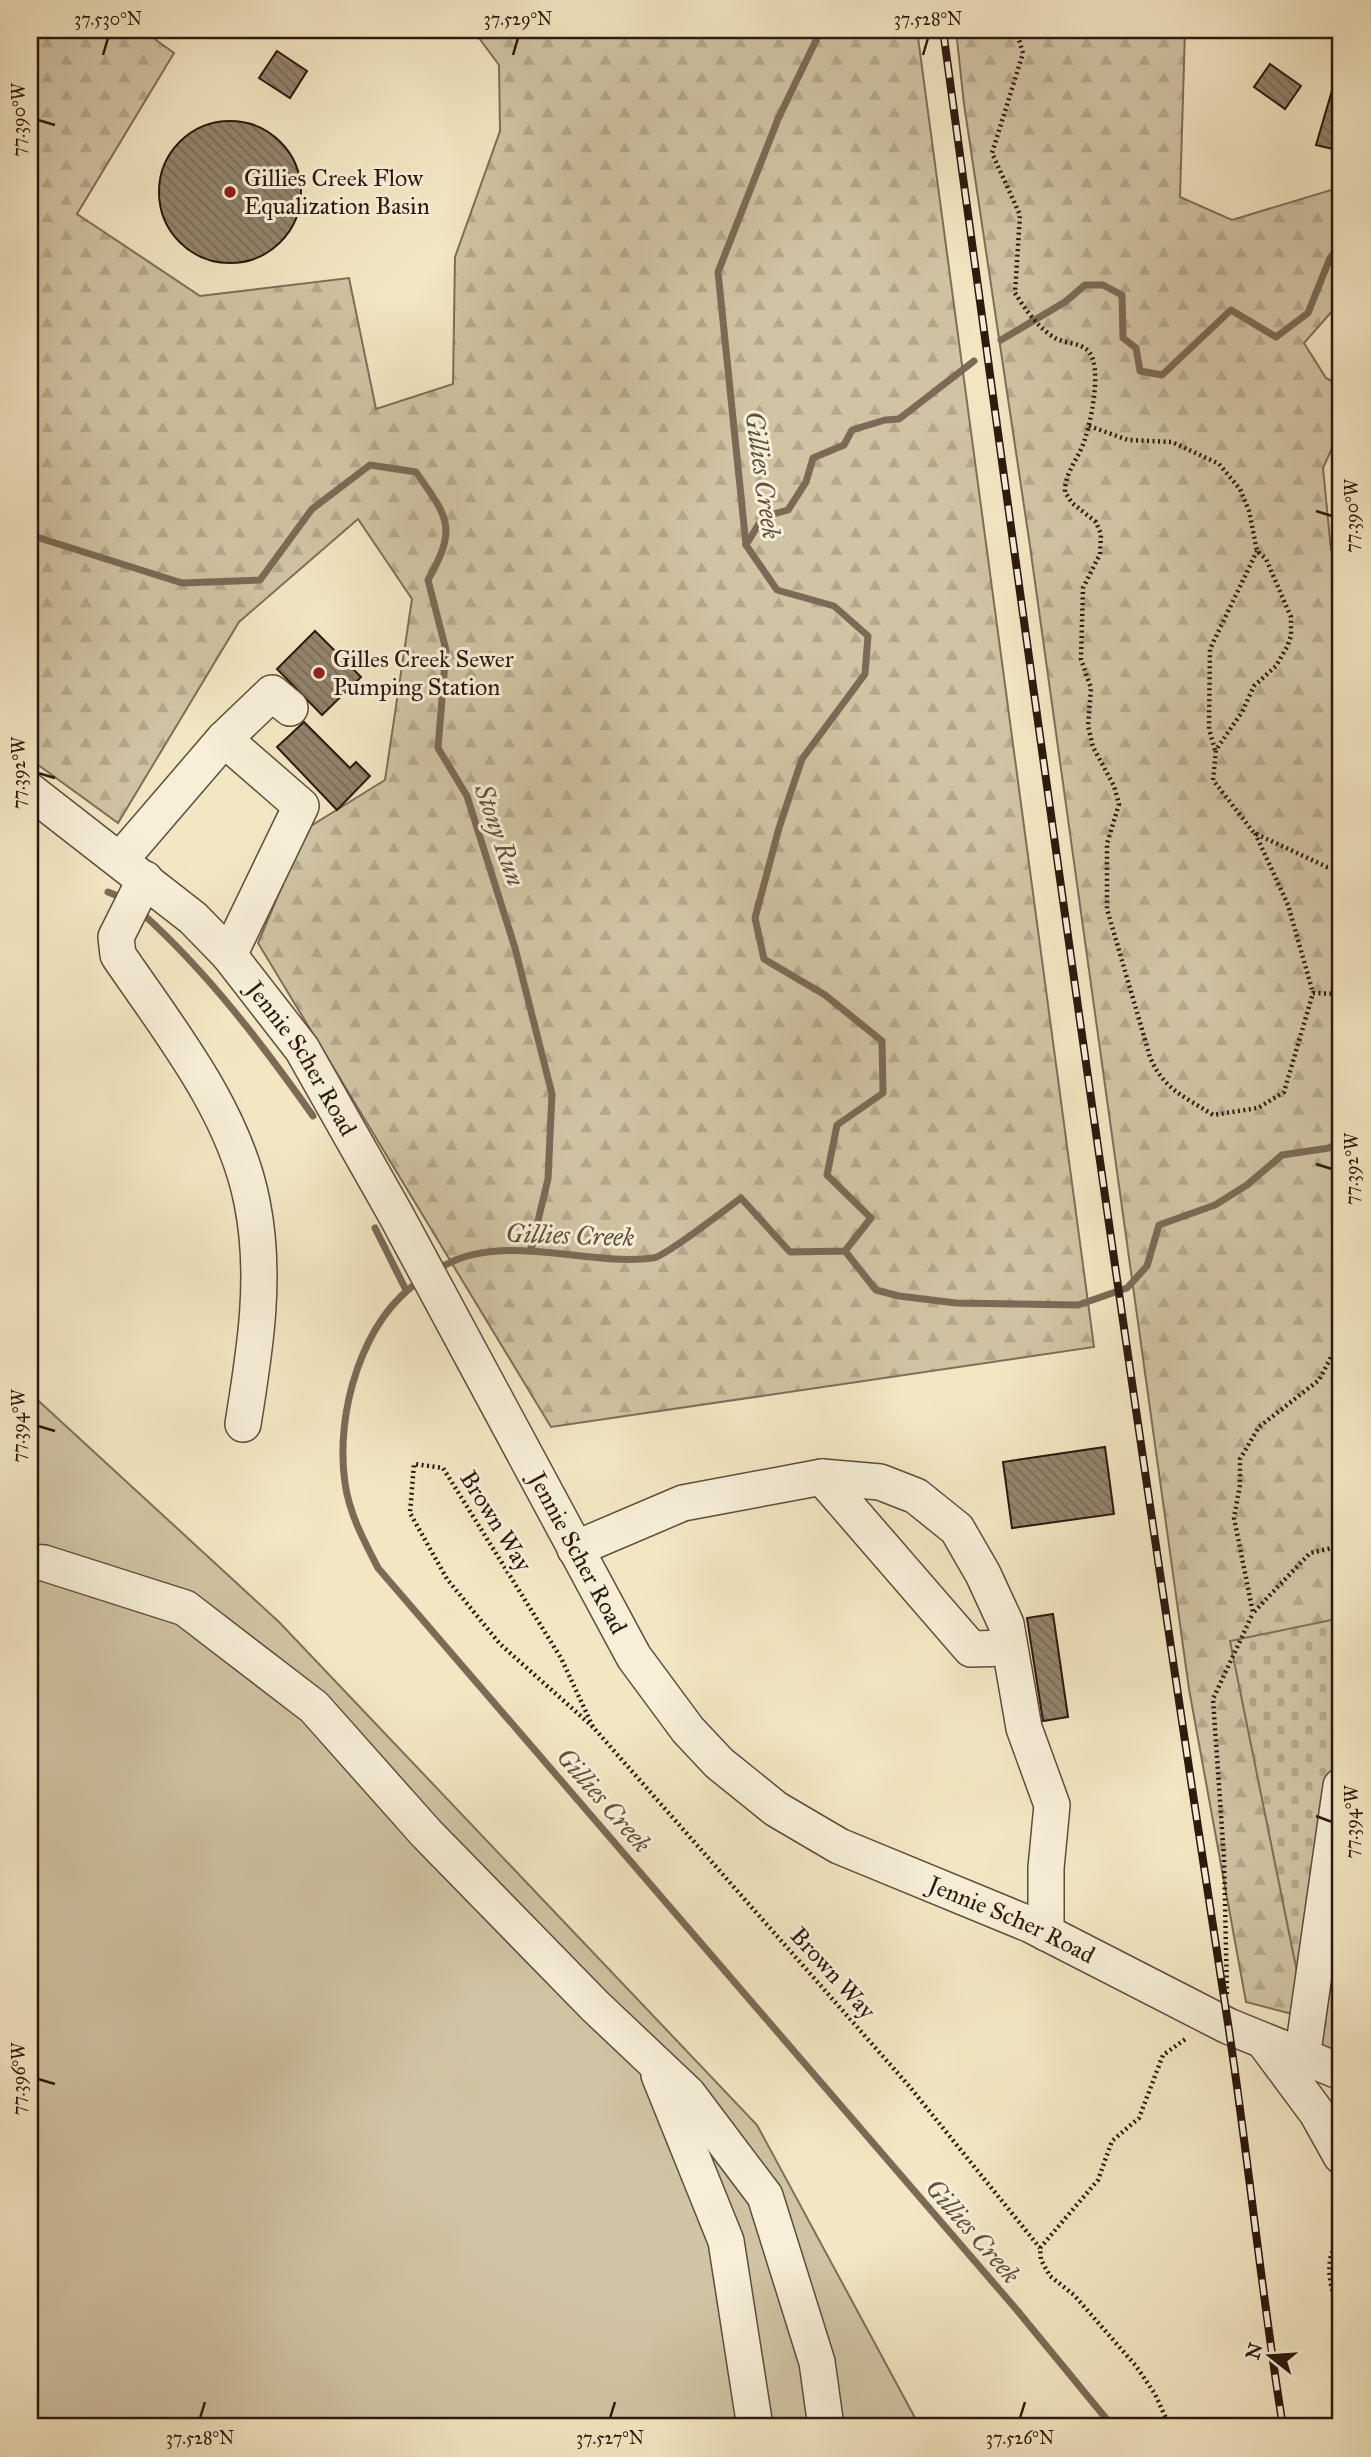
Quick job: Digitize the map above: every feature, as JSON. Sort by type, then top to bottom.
[{"type":"street","points":[[243,1424],[258,1332],[259,1260],[252,1201],[223,1122],[187,1054],[118,955],[116,937],[133,869],[224,739],[272,693],[290,708]]},
{"type":"street","points":[[224,739],[300,806],[229,955]]},
{"type":"street","name":"Jennie Scher Road","points":[[30,791],[193,918],[229,955],[302,1049],[396,1216],[634,1657],[663,1699],[704,1747],[747,1788],[839,1846],[1046,1933],[1221,2022],[1302,2058],[1341,2071]]},
{"type":"street","points":[[575,1549],[683,1503],[822,1477],[880,1482],[916,1496],[957,1529],[983,1574],[1006,1624],[1024,1728],[1052,1805],[1046,1868],[1046,1933]]},
{"type":"street","points":[[822,1477],[971,1649],[1009,1648]]},
{"type":"street","points":[[30,1562],[44,1563],[185,1608],[314,1707],[426,1833],[688,2094],[765,2196],[817,2362],[826,2427]]},
{"type":"street","points":[[1302,2058],[1339,1818],[1341,1786]]},
{"type":"street","points":[[1264,2042],[1317,2113],[1341,2156]]},
{"type":"street","points":[[653,2061],[726,2241],[755,2427]]},
{"type":"path","points":[[1017,30],[1023,53],[992,153],[1020,215],[1015,293],[1026,311],[1042,328],[1056,339],[1077,344],[1089,352],[1096,366],[1089,426],[1065,483],[1065,492],[1072,503],[1096,522],[1101,534],[1100,554],[1083,588],[1081,659],[1091,688],[1088,726],[1093,747],[1114,786],[1119,804],[1107,844],[1107,909],[1158,1076],[1170,1089],[1213,1115],[1258,1108],[1284,1091],[1313,993],[1288,905],[1254,832],[1213,780],[1216,750],[1209,730],[1210,649],[1257,551]]},
{"type":"path","points":[[1089,426],[1128,440],[1172,442],[1219,464],[1245,500],[1257,551],[1266,559],[1292,617],[1291,636],[1276,666],[1254,686],[1242,712],[1216,750]]},
{"type":"path","points":[[1254,832],[1327,867],[1341,869]]},
{"type":"path","points":[[1313,993],[1341,994]]},
{"type":"path","points":[[1341,1200],[1341,1214]]},
{"type":"path","points":[[1254,1613],[1234,1518],[1240,1485],[1240,1459],[1259,1427],[1319,1380],[1341,1338]]},
{"type":"path","name":"Brown Way","points":[[593,1727],[561,1658],[443,1468],[414,1464],[410,1513],[447,1578],[500,1644],[593,1727],[909,2086],[1040,2248],[1041,2260],[1050,2276],[1074,2295],[1136,2366],[1155,2394],[1170,2427]]},
{"type":"path","points":[[1040,2248],[1098,2180],[1112,2141],[1139,2118],[1157,2064],[1163,2055],[1221,2022],[1224,1858],[1213,1699],[1254,1613],[1310,1553],[1341,1546]]},
{"type":"path","points":[[1341,2237],[1329,2258],[1328,2274],[1341,2318]]},
{"type":"green space","points":[[30,30],[142,30],[174,53],[77,214],[200,296],[349,278],[376,409],[453,384],[455,257],[500,131],[499,65],[473,30],[917,30],[1094,1347],[551,1427],[258,943],[306,829],[385,780],[412,599],[358,519],[239,622],[118,823],[30,759]]},
{"type":"green space","points":[[956,30],[1185,30],[1180,197],[1232,220],[1341,187],[1341,301],[1304,343],[1326,378],[1341,386],[1341,428],[1323,468],[1331,550],[1341,549],[1341,1745],[1300,2016],[1246,2002],[1189,1689],[1030,546],[964,104]]},
{"type":"green space","points":[[30,1393],[279,1622],[757,2125],[920,2427],[30,2427]]},
{"type":"green space","points":[[1341,1618],[1341,2062],[1313,2051],[1230,1641]]},
{"type":"building","points":[[277,51],[307,71],[290,98],[259,78]]},
{"type":"building","points":[[1270,64],[1301,86],[1285,109],[1254,87]]},
{"type":"building","points":[[1336,77],[1341,77],[1341,151],[1316,145]]},
{"type":"building","name":"Gillies Creek Flow Equalization Basin","points":[[230,121],[257,126],[280,142],[296,165],[301,192],[296,219],[280,242],[257,258],[230,263],[203,258],[180,242],[164,219],[159,192],[164,165],[180,142],[203,126]]},
{"type":"building","name":"Gilles Creek Sewer Pumping Station","points":[[315,631],[361,677],[322,715],[277,669]]},
{"type":"building","points":[[304,722],[350,768],[356,762],[370,776],[337,810],[277,747]]},
{"type":"building","points":[[1105,1447],[1114,1514],[1012,1528],[1003,1462]]},
{"type":"building","points":[[1053,1614],[1068,1717],[1043,1721],[1027,1618]]},
{"type":"waterway","name":"Gillies Creek","points":[[437,1270],[461,1258],[487,1252],[653,1258],[660,1256],[741,1198],[790,1252],[845,1251],[871,1218],[827,1175],[837,1125],[883,1093],[882,1041],[825,995],[764,959],[755,918],[779,828],[802,759],[865,674],[868,636],[834,606],[777,590],[746,545],[718,272],[778,119],[821,30]]},
{"type":"waterway","points":[[1001,340],[1065,302],[1085,285],[1103,285],[1122,295],[1123,338],[1136,348],[1140,371],[1162,375],[1231,310],[1276,337],[1308,313],[1330,258],[1341,245]]},
{"type":"waterway","points":[[746,545],[763,517],[788,510],[806,482],[813,458],[844,445],[852,430],[885,420],[899,419],[974,361]]},
{"type":"waterway","name":"Stony Run","points":[[30,535],[182,583],[260,580],[312,509],[370,465],[416,472],[442,512],[446,535],[428,580],[446,650],[438,748],[467,796],[515,948],[552,1094],[548,1179],[531,1250]]},
{"type":"waterway","points":[[108,892],[123,898]]},
{"type":"waterway","points":[[144,915],[168,937],[234,1011],[313,1116]]},
{"type":"waterway","points":[[845,1251],[876,1290],[899,1296],[956,1303],[1078,1305],[1127,1288],[1147,1266],[1159,1225],[1215,1205],[1247,1185],[1282,1155],[1329,1148],[1341,1141]]},
{"type":"waterway","points":[[375,1228],[406,1290]]},
{"type":"waterway","name":"Gillies Creek","points":[[421,1280],[400,1297],[382,1319],[368,1344],[357,1371],[344,1428],[343,1456],[347,1494],[358,1527],[378,1568],[1016,2309],[1113,2427]]},
{"type":"railway","points":[[943,30],[1080,1024],[1235,2068],[1283,2427]]},
{"type":"place","name":"Gillies Creek Flow Equalization Basin","points":[[230,192]]},
{"type":"place","name":"Gilles Creek Sewer Pumping Station","points":[[319,673]]}]
